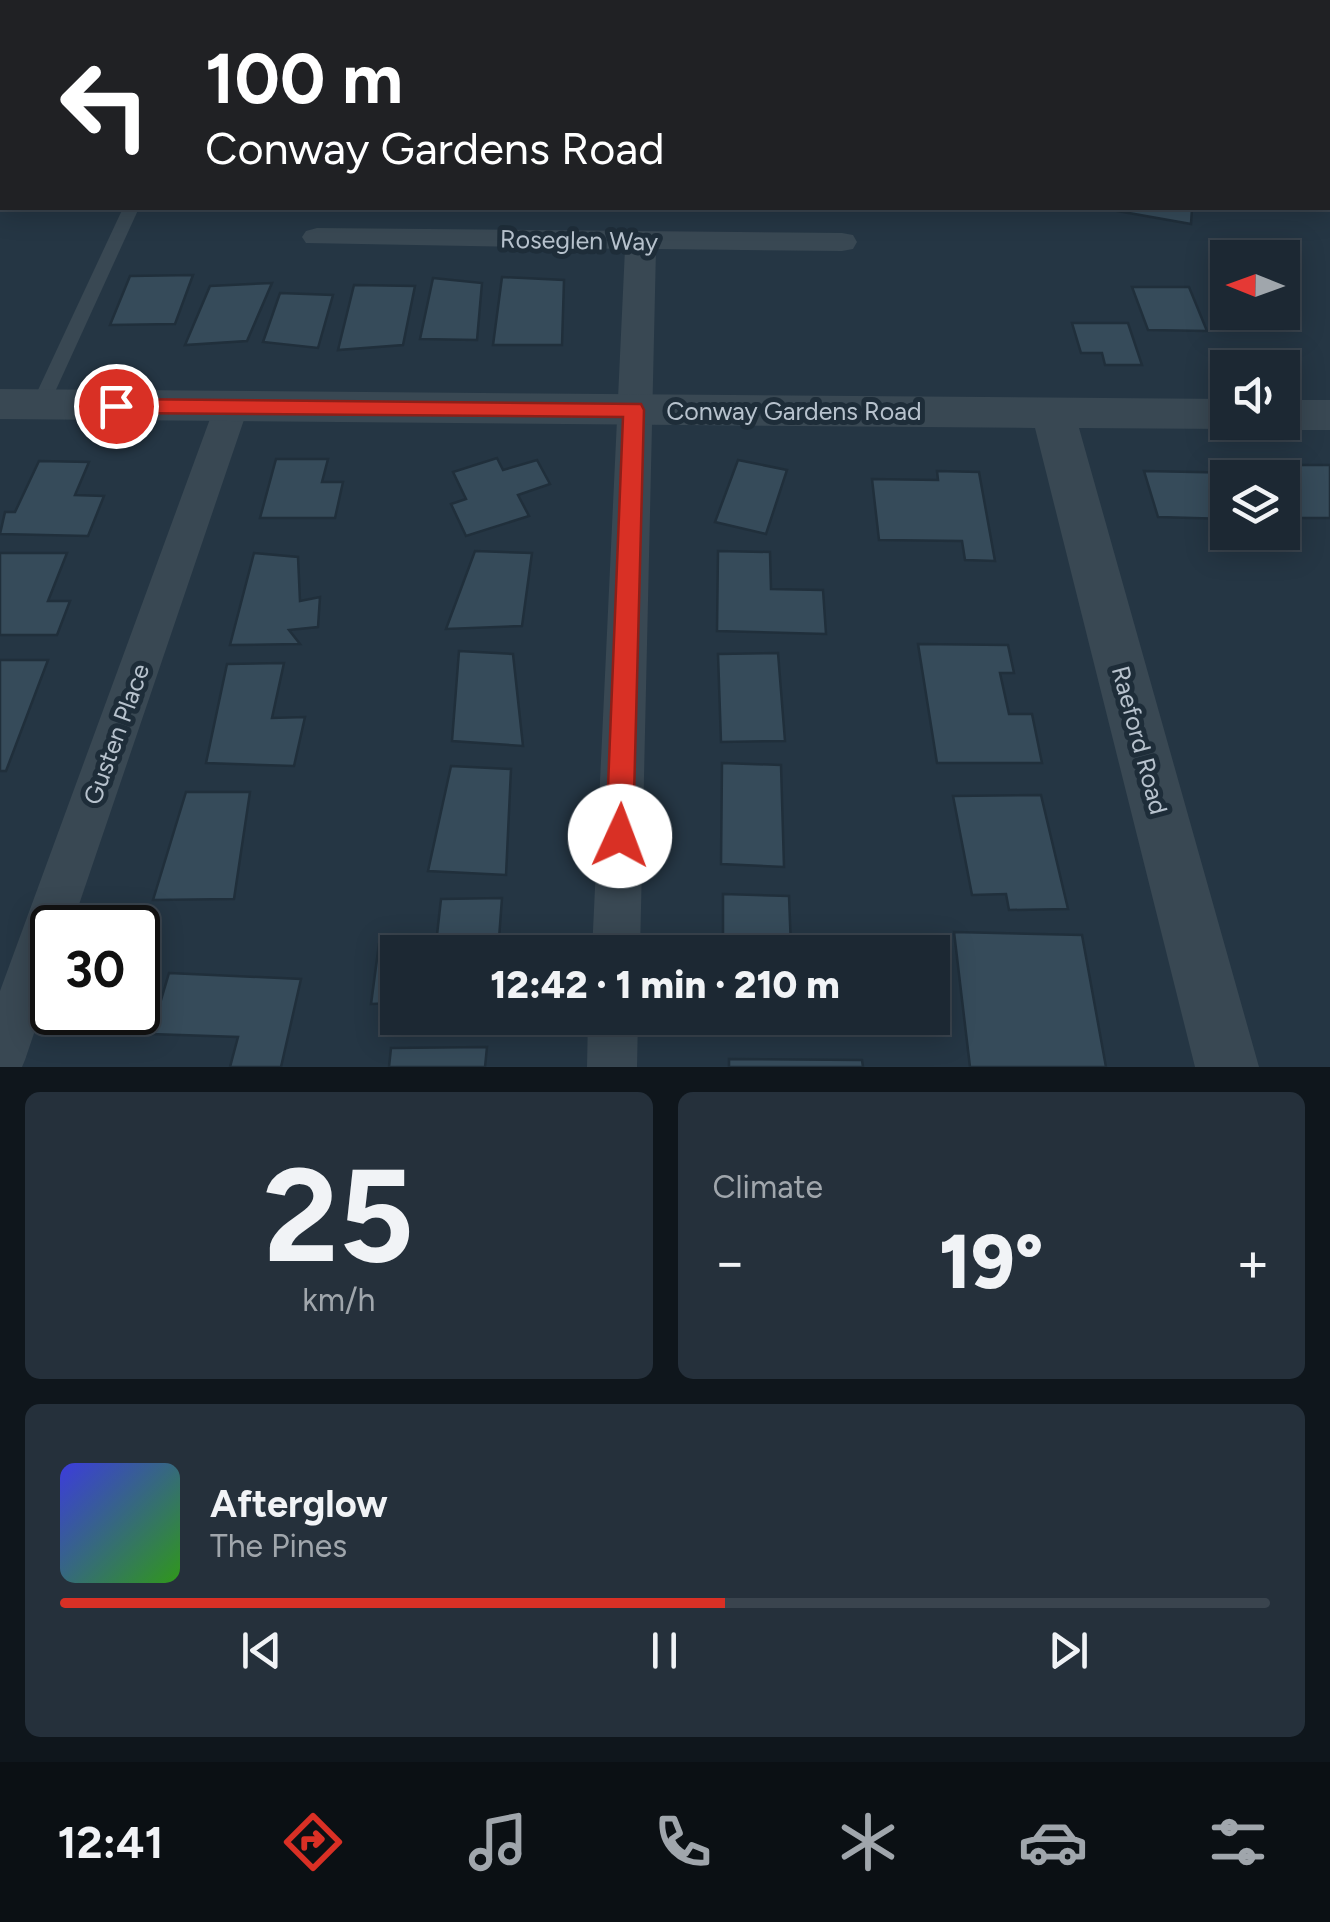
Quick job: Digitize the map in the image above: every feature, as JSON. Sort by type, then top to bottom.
[{"type":"street","name":"Roseglen Way","points":[[316,237],[842,242]]},
{"type":"street","points":[[617,935],[641,240]]},
{"type":"street","name":"Conway Gardens Road","points":[[20,404],[1210,414]]},
{"type":"street","name":"Gusten Place","points":[[1,1064],[231,408]]},
{"type":"street","name":"Raeford Road","points":[[1053,412],[1227,1067]]},
{"type":"street","points":[[1300,415],[1330,415]]},
{"type":"street","points":[[612,1067],[613,1035]]},
{"type":"lane","points":[[20,404],[130,210]]},
{"type":"building","points":[[1112,210],[1192,210],[1191,224]]},
{"type":"building","points":[[193,275],[175,324],[110,325],[130,276]]},
{"type":"building","points":[[502,277],[564,280],[562,345],[493,345]]},
{"type":"building","points":[[433,278],[482,283],[477,340],[420,339]]},
{"type":"building","points":[[272,283],[247,341],[185,345],[210,286]]},
{"type":"building","points":[[354,285],[415,286],[403,345],[338,350]]},
{"type":"building","points":[[1132,287],[1189,287],[1207,331],[1148,330]]},
{"type":"building","points":[[280,293],[333,295],[318,348],[263,342]]},
{"type":"building","points":[[1072,323],[1128,323],[1142,365],[1105,365],[1102,353],[1081,353]]},
{"type":"building","points":[[497,458],[503,470],[537,460],[550,484],[518,495],[529,516],[466,536],[451,504],[466,499],[453,472]]},
{"type":"building","points":[[276,459],[328,459],[322,482],[343,482],[335,518],[260,518]]},
{"type":"building","points":[[738,460],[787,470],[766,534],[715,522]]},
{"type":"building","points":[[39,461],[89,462],[75,495],[104,496],[88,536],[0,534],[5,512],[15,512]]},
{"type":"building","points":[[1300,465],[1330,465],[1330,518],[1300,518]]},
{"type":"building","points":[[937,471],[979,472],[995,561],[965,560],[962,541],[879,540],[872,479],[938,480]]},
{"type":"building","points":[[1144,471],[1210,472],[1210,518],[1158,517]]},
{"type":"building","points":[[475,551],[532,553],[522,626],[446,629]]},
{"type":"building","points":[[718,551],[770,552],[771,589],[823,590],[826,634],[717,631]]},
{"type":"building","points":[[0,553],[67,553],[48,601],[70,601],[57,635],[0,635]]},
{"type":"building","points":[[254,553],[298,557],[300,601],[320,597],[318,627],[289,630],[300,644],[230,645]]},
{"type":"building","points":[[918,644],[1008,645],[1014,673],[1000,673],[1009,714],[1032,714],[1042,763],[937,763]]},
{"type":"building","points":[[459,651],[513,654],[523,746],[452,741]]},
{"type":"building","points":[[778,653],[785,741],[721,742],[718,654]]},
{"type":"building","points":[[0,660],[48,660],[6,771],[0,771]]},
{"type":"building","points":[[284,663],[272,718],[305,717],[294,766],[206,763],[227,664]]},
{"type":"building","points":[[722,763],[781,765],[784,867],[721,864]]},
{"type":"building","points":[[451,766],[511,769],[506,875],[428,871]]},
{"type":"building","points":[[186,792],[250,792],[234,899],[153,900]]},
{"type":"building","points":[[1041,795],[1068,909],[1009,910],[1006,894],[972,895],[953,796]]},
{"type":"building","points":[[723,894],[789,896],[791,935],[723,935]]},
{"type":"building","points":[[502,898],[499,935],[437,935],[441,899]]},
{"type":"building","points":[[954,932],[1082,935],[1106,1067],[970,1067]]},
{"type":"building","points":[[379,944],[380,1004],[371,1004]]},
{"type":"building","points":[[169,973],[301,979],[281,1067],[230,1067],[238,1037],[160,1034],[160,1004]]},
{"type":"building","points":[[487,1047],[485,1067],[389,1067],[391,1048]]},
{"type":"building","points":[[729,1059],[862,1060],[863,1067],[729,1067]]},
{"type":"route","points":[[116,406],[634,410],[620,836]]}]
